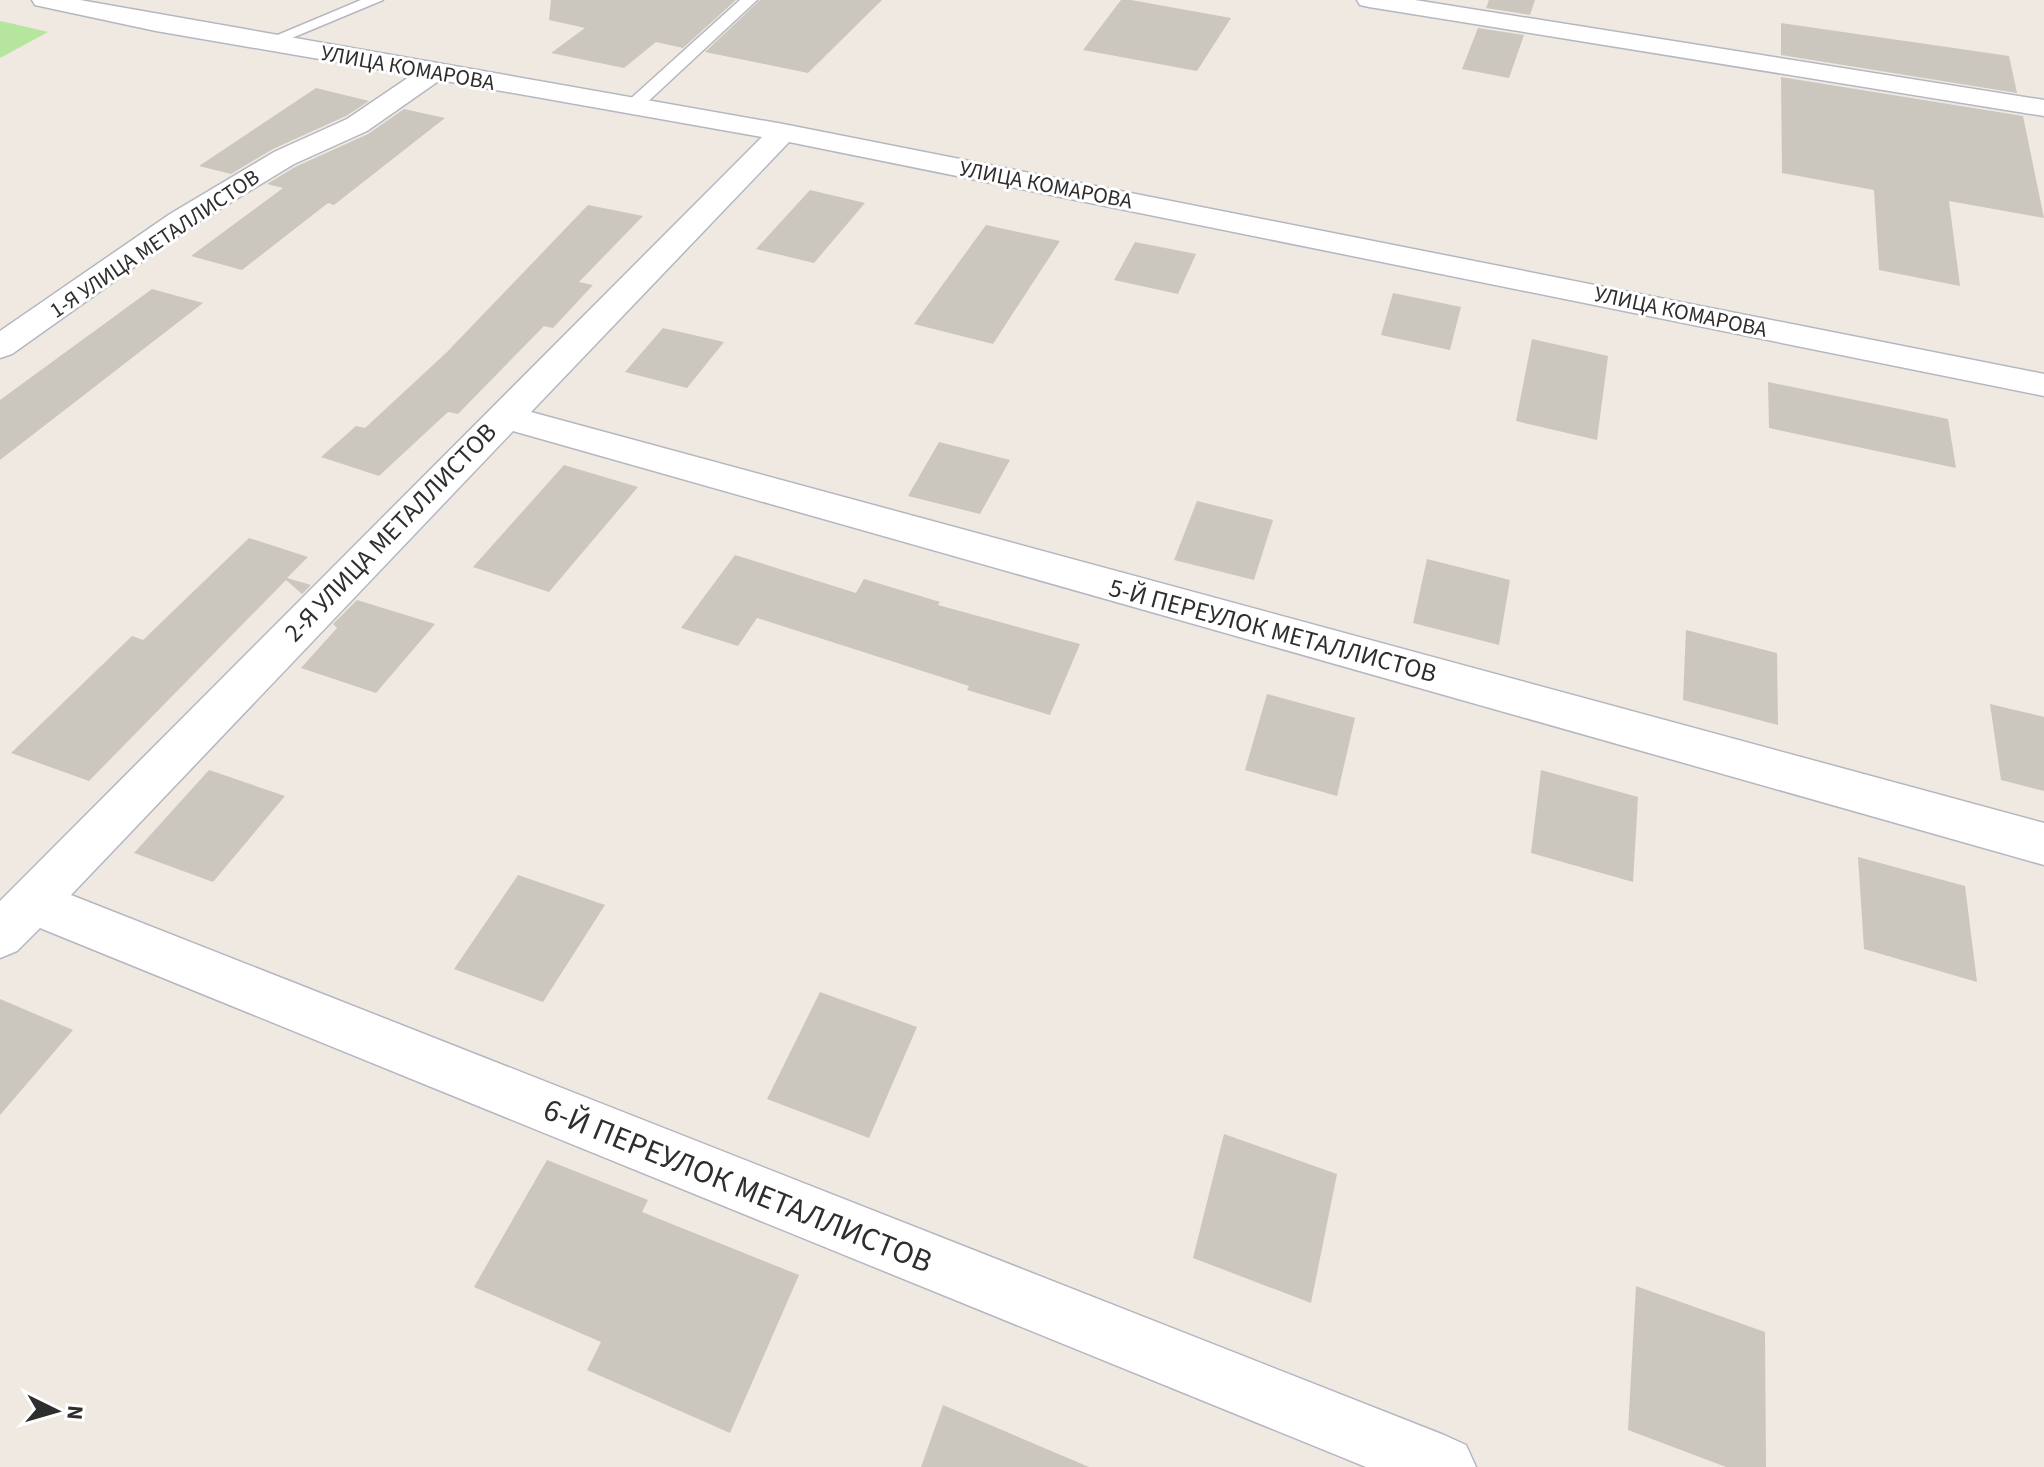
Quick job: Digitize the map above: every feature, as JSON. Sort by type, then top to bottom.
[{"type":"street","name":"УЛИЦА КОМАРОВА","points":[[44,0],[156,23],[783,132],[2044,385]]},
{"type":"street","points":[[1369,0],[2044,108]]},
{"type":"street","points":[[156,23],[183,8]]},
{"type":"street","name":"1-Я УЛИЦА МЕТАЛЛИСТОВ","points":[[0,347],[181,220],[284,158],[357,125],[434,72]]},
{"type":"street","name":"2-Я УЛИЦА МЕТАЛЛИСТОВ","points":[[16,919],[502,416],[783,132]]},
{"type":"street","name":"5-Й ПЕРЕУЛОК МЕТАЛЛИСТОВ","points":[[502,416],[2044,844]]},
{"type":"street","name":"6-Й ПЕРЕУЛОК МЕТАЛЛИСТОВ","points":[[16,919],[1444,1467]]},
{"type":"lane","points":[[269,42],[375,0]]},
{"type":"lane","points":[[634,105],[749,0]]},
{"type":"green space","points":[[1,21],[48,32],[0,58]]},
{"type":"building","points":[[551,0],[736,0],[683,48],[656,42],[624,68],[551,53],[585,28],[549,20]]},
{"type":"building","points":[[760,0],[882,0],[808,73],[705,52]]},
{"type":"building","points":[[1121,0],[1231,18],[1197,71],[1083,50]]},
{"type":"building","points":[[1489,0],[1535,0],[1530,15],[1486,8]]},
{"type":"building","points":[[1781,23],[2009,56],[2017,93],[1781,55]]},
{"type":"building","points":[[1478,28],[1524,35],[1509,78],[1462,69]]},
{"type":"building","points":[[1781,77],[2023,116],[2044,218],[1949,201],[1960,286],[1879,270],[1874,190],[1782,173]]},
{"type":"building","points":[[316,88],[369,101],[346,116],[273,149],[231,174],[199,166]]},
{"type":"building","points":[[404,109],[445,118],[334,205],[328,203],[242,270],[191,256],[283,188],[267,184],[295,167],[368,134]]},
{"type":"building","points":[[810,190],[865,203],[814,263],[756,249]]},
{"type":"building","points":[[588,205],[643,216],[579,282],[593,285],[553,328],[544,326],[458,414],[448,412],[379,476],[321,457],[356,426],[365,428],[447,352]]},
{"type":"building","points":[[986,225],[1060,241],[993,344],[914,324]]},
{"type":"building","points":[[1135,242],[1196,254],[1178,294],[1114,280]]},
{"type":"building","points":[[152,289],[203,303],[0,460],[0,400]]},
{"type":"building","points":[[1393,293],[1461,307],[1450,350],[1381,335]]},
{"type":"building","points":[[663,328],[724,342],[687,388],[625,372]]},
{"type":"building","points":[[1532,339],[1608,356],[1597,440],[1516,421]]},
{"type":"building","points":[[1768,382],[1948,419],[1956,468],[1769,428]]},
{"type":"building","points":[[939,442],[1010,460],[980,514],[908,496]]},
{"type":"building","points":[[564,465],[638,487],[549,592],[473,567]]},
{"type":"building","points":[[1197,501],[1273,520],[1254,580],[1174,560]]},
{"type":"building","points":[[249,538],[308,557],[287,578],[311,585],[302,594],[286,580],[89,781],[11,753],[132,636],[143,640]]},
{"type":"building","points":[[735,555],[856,593],[864,579],[940,602],[938,605],[1080,644],[1050,715],[757,618],[738,646],[681,628]]},
{"type":"building","points":[[1427,559],[1510,580],[1499,645],[1413,623]]},
{"type":"building","points":[[357,600],[435,624],[376,693],[301,668],[337,628],[333,624]]},
{"type":"building","points":[[1686,630],[1777,653],[1778,725],[1683,700]]},
{"type":"building","points":[[1267,694],[1355,718],[1337,796],[1245,770]]},
{"type":"building","points":[[1990,704],[2044,717],[2044,791],[2001,780]]},
{"type":"building","points":[[209,770],[285,796],[213,882],[134,853]]},
{"type":"building","points":[[1541,770],[1638,797],[1633,882],[1531,853]]},
{"type":"building","points":[[1858,857],[1965,886],[1977,982],[1864,949]]},
{"type":"building","points":[[518,875],[605,905],[543,1002],[454,969]]},
{"type":"building","points":[[820,992],[917,1027],[869,1138],[767,1099]]},
{"type":"building","points":[[0,999],[73,1030],[0,1115]]},
{"type":"building","points":[[1224,1134],[1337,1174],[1311,1303],[1193,1258]]},
{"type":"building","points":[[547,1160],[648,1200],[642,1212],[799,1275],[730,1433],[587,1370],[601,1342],[474,1287]]},
{"type":"building","points":[[1636,1286],[1765,1332],[1766,1467],[1726,1467],[1628,1430]]},
{"type":"building","points":[[943,1405],[1089,1467],[921,1467]]}]
